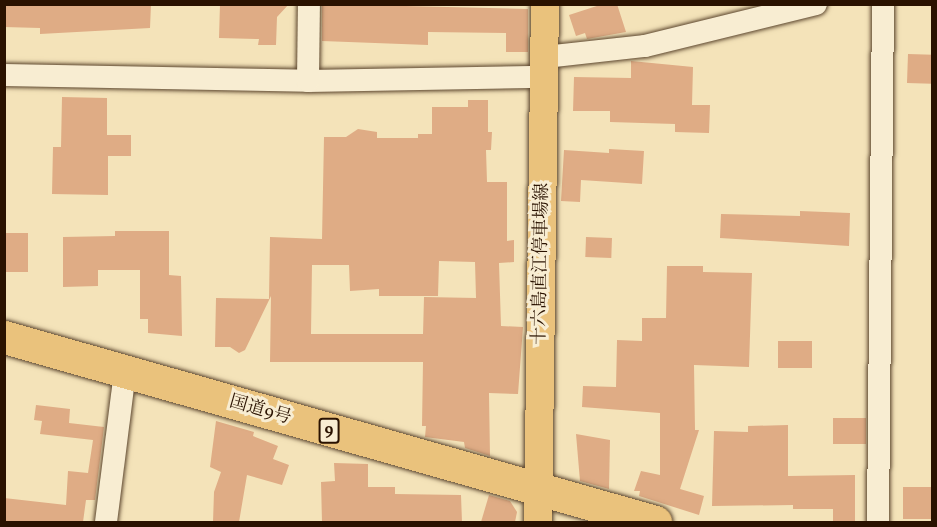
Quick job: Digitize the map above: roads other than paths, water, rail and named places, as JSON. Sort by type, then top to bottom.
[{"type":"highway","name":"国道9号","points":[[4,337],[125,372],[538,507],[655,522]]},
{"type":"main road","name":"十六島直江停車場線","points":[[538,507],[545,4]]},
{"type":"street","points":[[308,81],[309,4]]},
{"type":"street","points":[[4,75],[308,81],[545,67],[645,46],[816,4]]},
{"type":"street","points":[[878,522],[883,4]]},
{"type":"street","points":[[106,522],[125,372]]}]
